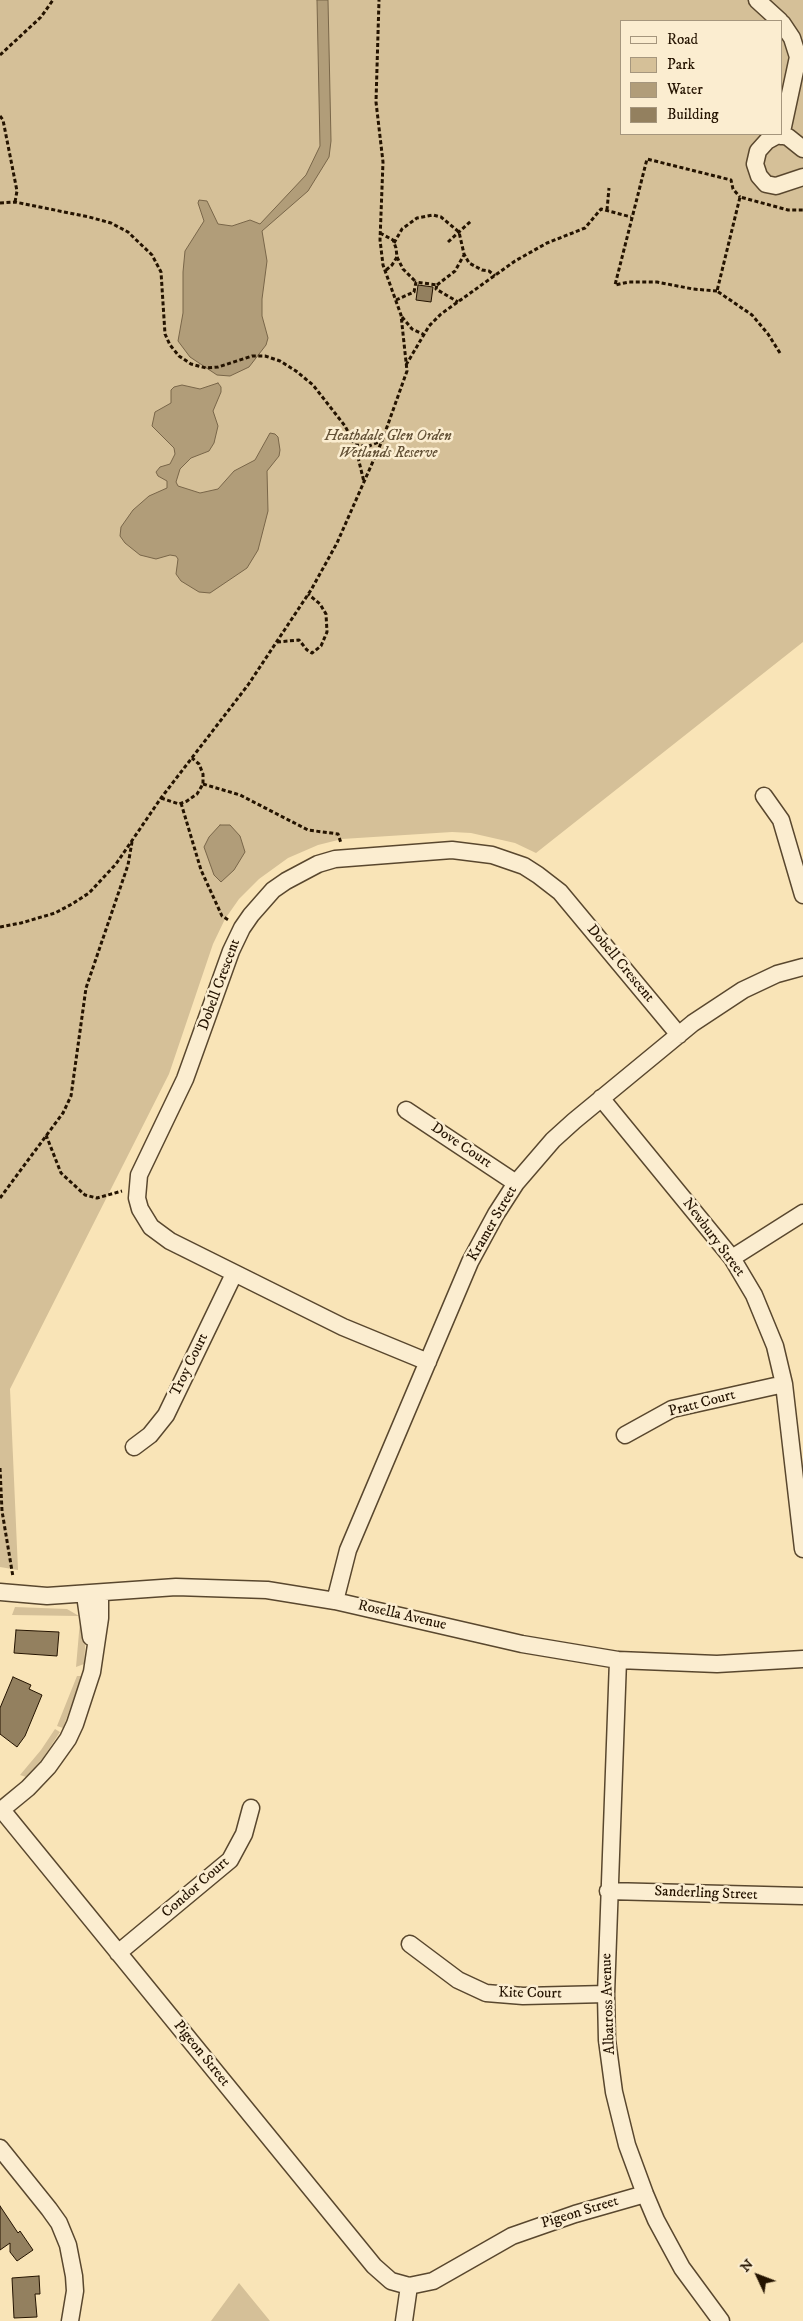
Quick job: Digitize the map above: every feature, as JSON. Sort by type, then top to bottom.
[{"type":"street","points":[[757,0],[779,20]]},
{"type":"street","points":[[783,25],[792,38],[798,57],[783,131]]},
{"type":"street","points":[[803,150],[788,137],[778,135],[767,141],[758,151],[755,164],[759,176],[766,184],[776,186],[803,177]]},
{"type":"street","points":[[764,796],[781,820],[803,895]]},
{"type":"street","name":"Dobell Crescent","points":[[428,1362],[342,1327],[170,1240],[150,1227],[140,1209],[137,1185],[143,1164],[176,1100],[195,1056],[231,951],[242,928],[261,902],[286,881],[318,864],[346,856],[452,850],[492,855],[524,866],[549,882],[570,903],[679,1035]]},
{"type":"street","name":"Kramer Street","points":[[335,1601],[348,1550],[428,1362],[482,1238],[516,1183],[553,1140],[601,1098],[709,1011],[743,990],[778,974],[803,967]]},
{"type":"street","name":"Newbury Street","points":[[601,1098],[732,1258],[754,1295],[775,1346],[797,1428],[803,1549]]},
{"type":"street","name":"Dove Court","points":[[406,1110],[516,1183]]},
{"type":"street","points":[[732,1258],[803,1213]]},
{"type":"street","name":"Troy Court","points":[[134,1447],[150,1434],[166,1415],[234,1274]]},
{"type":"street","name":"Pratt Court","points":[[625,1435],[672,1409],[784,1384]]},
{"type":"street","name":"Rosella Avenue","points":[[8,1593],[93,1594],[176,1587],[221,1587],[276,1591],[335,1601],[522,1644],[618,1660],[717,1664],[803,1659]]},
{"type":"street","points":[[1,1811],[36,1780],[68,1739],[82,1707],[94,1659],[100,1618],[93,1594]]},
{"type":"street","name":"Albatross Avenue","points":[[618,1660],[608,1891],[606,1994],[607,2040],[614,2092],[627,2145],[644,2194],[682,2268],[721,2321]]},
{"type":"street","name":"Condor Court","points":[[118,1953],[230,1860],[244,1834],[251,1808]]},
{"type":"street","name":"Pigeon Street","points":[[1,1811],[374,2266],[391,2281],[409,2286],[433,2281],[512,2236],[575,2214],[644,2194]]},
{"type":"street","name":"Sanderling Street","points":[[608,1891],[803,1896]]},
{"type":"street","name":"Kite Court","points":[[410,1944],[458,1980],[486,1992],[523,1996],[606,1994]]},
{"type":"street","points":[[0,2148],[49,2209],[66,2239],[74,2276],[75,2291],[70,2321]]},
{"type":"street","points":[[404,2321],[409,2286]]},
{"type":"path","points":[[0,55],[41,17],[53,0]]},
{"type":"path","points":[[379,0],[376,102],[383,162],[380,233],[385,271],[405,323],[423,334]]},
{"type":"path","points":[[0,116],[3,120],[17,191],[16,202]]},
{"type":"path","points":[[780,353],[768,334],[752,315],[717,291],[693,289],[657,282],[629,282],[615,285],[631,217],[648,159],[731,180],[733,189],[740,197],[788,210],[803,210]]},
{"type":"path","points":[[607,210],[609,188]]},
{"type":"path","points":[[717,291],[740,197]]},
{"type":"path","points":[[0,203],[16,202],[40,206],[111,223],[128,232],[152,255],[161,272],[165,334],[170,345],[179,356],[191,364],[206,368],[218,367],[252,356],[265,356],[280,361],[313,385],[336,413],[355,445],[364,482]]},
{"type":"path","points":[[406,366],[423,334],[441,314],[495,276],[547,243],[585,228],[601,209],[631,217]]},
{"type":"path","points":[[394,243],[406,226],[417,218],[425,216],[441,217],[459,232],[464,254],[469,263],[482,270],[489,271],[495,276]]},
{"type":"path","points":[[448,242],[471,221]]},
{"type":"path","points":[[380,233],[387,235],[394,243],[396,257],[416,282],[437,285],[455,271],[464,254]]},
{"type":"path","points":[[385,271],[392,265],[396,257]]},
{"type":"path","points":[[396,300],[414,292],[416,282]]},
{"type":"path","points":[[437,285],[436,289],[458,302]]},
{"type":"path","points":[[0,927],[55,914],[89,892],[104,878],[161,798],[226,714],[308,594],[337,543],[382,440],[404,379],[406,366],[401,315]]},
{"type":"path","points":[[355,445],[376,445],[382,440]]},
{"type":"path","points":[[276,642],[299,640],[312,653],[321,646],[327,632],[326,614],[320,604],[308,594]]},
{"type":"path","points":[[161,798],[169,802],[181,803],[197,794],[203,784],[203,774],[199,764],[192,758]]},
{"type":"path","points":[[203,784],[240,795],[308,830],[338,834],[346,856]]},
{"type":"path","points":[[181,803],[201,870],[214,900],[222,916],[242,928]]},
{"type":"path","points":[[0,1198],[63,1113],[71,1096],[86,988],[128,865],[133,839]]},
{"type":"path","points":[[46,1135],[61,1173],[85,1195],[97,1198],[137,1185]]},
{"type":"path","points":[[0,1468],[8,1593]]},
{"type":"green space","name":"Heathdale Glen Orden Wetlands Reserve","points":[[0,0],[803,0],[803,642],[536,853],[515,843],[471,833],[452,832],[342,839],[318,845],[288,858],[259,879],[239,899],[225,919],[213,944],[169,1074],[10,1389],[18,1570],[0,1567]]},
{"type":"green space","points":[[15,1607],[67,1609],[79,1616],[12,1615]]},
{"type":"green space","points":[[80,1621],[83,1621],[86,1632],[84,1664],[76,1667]]},
{"type":"green space","points":[[77,1676],[81,1676],[80,1681],[63,1728],[57,1726]]},
{"type":"green space","points":[[55,1729],[60,1732],[43,1758],[26,1777],[20,1775],[41,1750]]},
{"type":"green space","points":[[239,2283],[252,2299],[270,2321],[211,2321]]},
{"type":"water","points":[[317,0],[328,0],[331,141],[329,157],[308,191],[262,231],[267,261],[262,299],[262,316],[268,338],[266,345],[249,367],[230,376],[217,375],[190,357],[178,341],[183,313],[185,251],[204,221],[198,203],[199,200],[207,201],[218,224],[232,226],[250,220],[260,224],[306,175],[320,146]]},
{"type":"water","points":[[218,383],[221,387],[221,392],[213,411],[218,426],[214,443],[209,451],[191,458],[180,469],[176,482],[178,486],[200,493],[218,489],[234,471],[255,460],[270,433],[278,437],[280,450],[279,456],[267,471],[268,511],[258,550],[247,568],[210,593],[199,592],[181,581],[176,574],[178,559],[176,556],[170,555],[156,559],[140,555],[125,543],[120,536],[121,527],[133,510],[149,496],[167,488],[167,481],[158,476],[156,472],[160,467],[170,464],[175,454],[174,448],[152,426],[155,412],[171,403],[171,390],[174,387],[182,385],[200,389]]},
{"type":"water","points":[[220,825],[230,825],[240,836],[245,852],[234,870],[221,882],[214,875],[204,847],[209,837]]},
{"type":"building","points":[[418,285],[433,287],[431,302],[416,300]]},
{"type":"building","points":[[16,1630],[59,1632],[57,1656],[14,1653]]},
{"type":"building","points":[[13,1677],[31,1685],[29,1689],[42,1695],[25,1736],[17,1747],[0,1734],[0,1708]]},
{"type":"building","points":[[0,2206],[18,2233],[20,2231],[33,2250],[17,2261],[10,2252],[10,2243],[0,2250]]},
{"type":"building","points":[[39,2276],[40,2294],[35,2294],[37,2317],[14,2318],[12,2278]]}]
